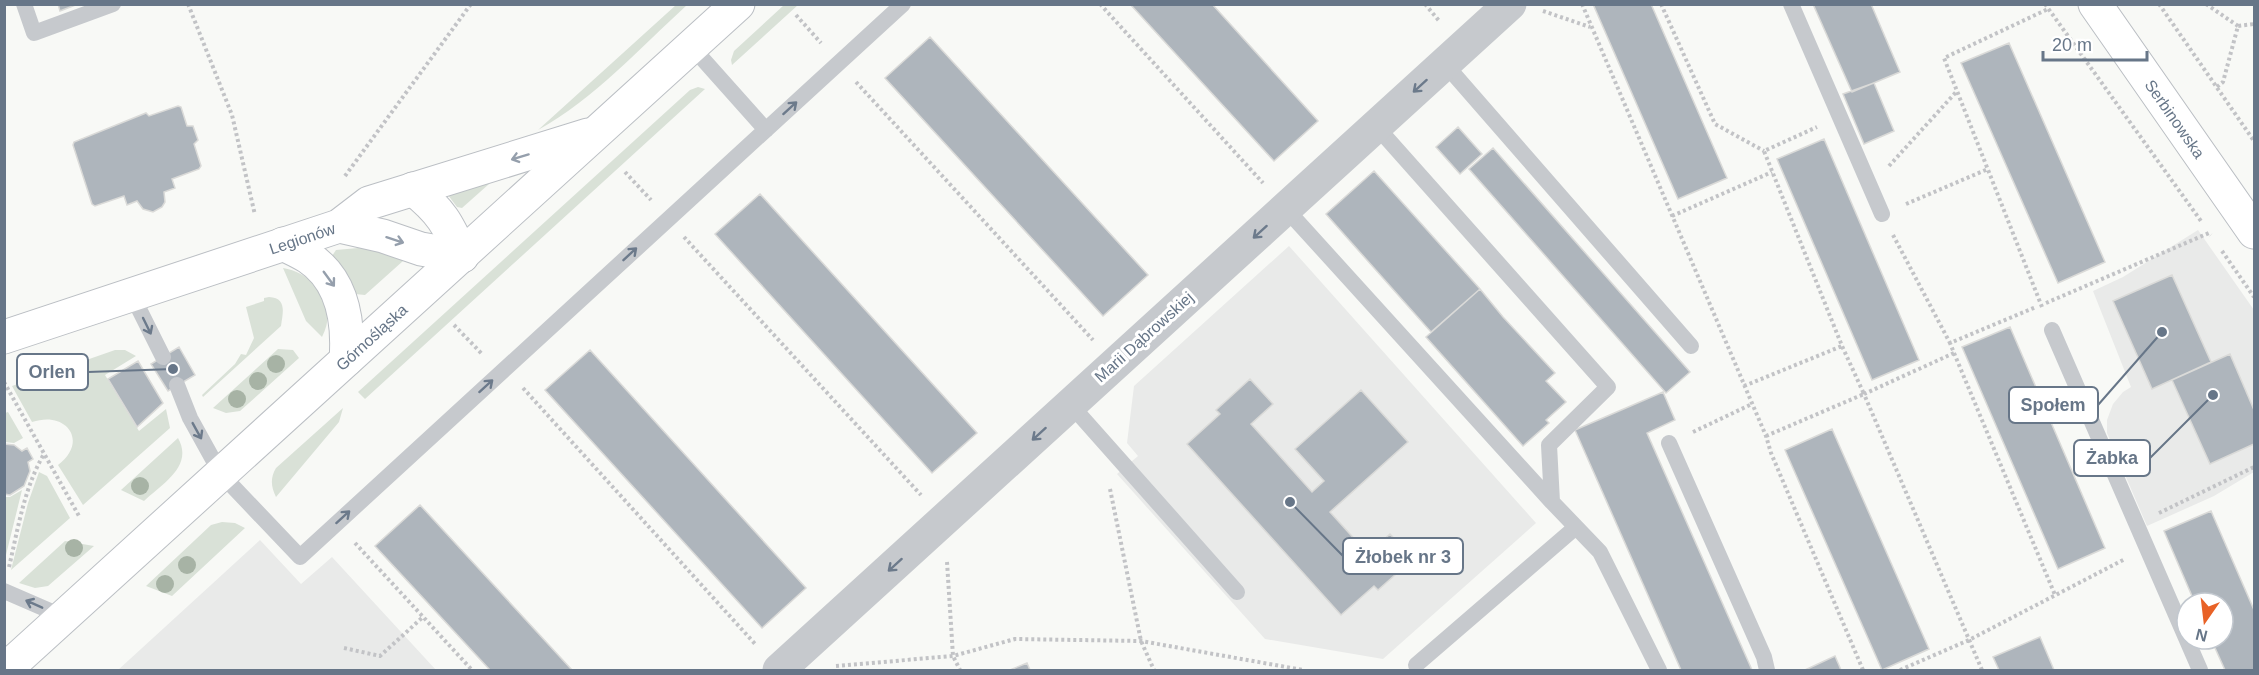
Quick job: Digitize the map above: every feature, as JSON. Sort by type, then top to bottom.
[{"type":"street","name":"Górnośląska","points":[[5,670],[738,4]]},
{"type":"street","name":"Serbinowska","points":[[2095,4],[2254,232]]},
{"type":"street","name":"Marii Dąbrowskiej","points":[[771,662],[944,520],[1445,64],[1523,6]]},
{"type":"street","name":"Legionów","points":[[4,337],[339,226],[369,203],[596,133]]},
{"type":"street","points":[[413,189],[432,204],[448,224],[462,256]]},
{"type":"street","points":[[339,226],[383,236],[421,249],[462,256]]},
{"type":"street","points":[[283,244],[309,257],[326,273],[339,293],[346,316],[348,337],[346,360]]},
{"type":"lane","points":[[24,4],[34,33],[113,4]]},
{"type":"lane","points":[[177,385],[190,418],[221,474],[300,557],[903,4]]},
{"type":"lane","points":[[1791,4],[1882,214]]},
{"type":"lane","points":[[692,47],[766,130]]},
{"type":"lane","points":[[1445,64],[1691,346]]},
{"type":"lane","points":[[1377,126],[1608,387],[1549,445],[1552,502]]},
{"type":"lane","points":[[1286,208],[1600,552],[1659,670]]},
{"type":"lane","points":[[132,295],[163,357]]},
{"type":"lane","points":[[2052,330],[2200,670]]},
{"type":"lane","points":[[1071,405],[1237,592]]},
{"type":"lane","points":[[1669,443],[1764,657],[1767,670]]},
{"type":"lane","points":[[1416,665],[1576,527]]},
{"type":"lane","points":[[4,591],[64,617]]},
{"type":"path","points":[[188,4],[232,115],[255,214]]},
{"type":"path","points":[[342,180],[471,4]]},
{"type":"path","points":[[1100,4],[1286,208]]},
{"type":"path","points":[[1581,4],[1766,436],[1771,453],[1863,670]]},
{"type":"path","points":[[1661,4],[1716,124],[1764,151],[1842,346],[1982,670]]},
{"type":"path","points":[[2159,4],[2254,141]]},
{"type":"path","points":[[2206,4],[2238,26],[2254,24]]},
{"type":"path","points":[[1523,6],[1591,27]]},
{"type":"path","points":[[2048,9],[1944,58],[2052,330]]},
{"type":"path","points":[[796,15],[1115,364]]},
{"type":"path","points":[[2217,87],[2223,82],[2238,26]]},
{"type":"path","points":[[1870,187],[1957,91]]},
{"type":"path","points":[[1764,151],[1840,117]]},
{"type":"path","points":[[1988,169],[1882,214],[1950,343],[2055,594]]},
{"type":"path","points":[[626,172],[944,520],[954,656],[960,670]]},
{"type":"path","points":[[1672,216],[1772,172]]},
{"type":"path","points":[[1950,343],[2210,233],[2254,297]]},
{"type":"path","points":[[454,325],[503,371],[771,662]]},
{"type":"path","points":[[1744,386],[1842,346]]},
{"type":"path","points":[[1766,436],[1954,353]]},
{"type":"path","points":[[4,382],[79,516]]},
{"type":"path","points":[[1669,443],[1752,404]]},
{"type":"path","points":[[1107,447],[1106,471],[1141,641],[1154,670]]},
{"type":"path","points":[[8,572],[25,499],[44,453]]},
{"type":"path","points":[[2136,524],[2254,467]]},
{"type":"path","points":[[336,523],[472,670]]},
{"type":"path","points":[[1900,670],[1969,640],[2147,548]]},
{"type":"path","points":[[344,648],[380,656],[423,617]]},
{"type":"path","points":[[830,667],[954,656],[1015,639],[1141,641],[1304,670]]},
{"type":"shaded area","points":[[676,5],[687,5],[597,88],[538,130]]},
{"type":"shaded area","points":[[784,5],[798,5],[732,65],[734,51]]},
{"type":"shaded area","points":[[698,87],[705,89],[365,399],[358,392],[690,90]]},
{"type":"shaded area","points":[[489,181],[489,184],[462,208],[457,207],[448,195]]},
{"type":"shaded area","points":[[2198,230],[2254,310],[2254,472],[2214,496],[2147,526],[2107,433],[2107,420],[2113,404],[2123,392],[2131,387],[2093,291],[2123,277]]},
{"type":"shaded area","points":[[1289,246],[1536,523],[1383,659],[1265,639],[1117,474],[1138,456],[1127,443],[1134,386]]},
{"type":"shaded area","points":[[377,249],[402,258],[403,261],[365,295],[355,294],[349,278],[332,256],[336,250]]},
{"type":"shaded area","points":[[283,268],[305,277],[321,292],[328,313],[327,325],[322,337],[306,321]]},
{"type":"shaded area","points":[[269,297],[281,303],[283,311],[281,326],[203,397],[202,395],[235,364],[241,354],[246,355],[254,338],[246,307]]},
{"type":"shaded area","points":[[278,349],[293,350],[299,358],[240,411],[226,413],[213,408]]},
{"type":"shaded area","points":[[115,350],[125,350],[136,356],[105,375],[139,431],[166,409],[170,428],[83,505],[58,465],[72,447],[73,438],[70,430],[55,420],[44,419],[32,422],[12,386]]},
{"type":"shaded area","points":[[343,408],[339,422],[276,497],[272,482],[276,468]]},
{"type":"shaded area","points":[[8,412],[23,438],[14,443],[5,442],[5,413]]},
{"type":"shaded area","points":[[178,438],[182,448],[182,457],[174,474],[167,481],[144,501],[121,490]]},
{"type":"shaded area","points":[[39,472],[47,476],[70,518],[11,570],[28,503]]},
{"type":"shaded area","points":[[22,490],[5,559],[5,497],[10,497]]},
{"type":"shaded area","points":[[222,522],[235,523],[245,528],[172,596],[146,586],[211,525]]},
{"type":"shaded area","points":[[260,540],[301,584],[332,557],[436,670],[118,670]]},
{"type":"shaded area","points":[[65,541],[94,546],[48,586],[35,588],[19,583]]},
{"type":"building","points":[[58,4],[78,4],[60,11]]},
{"type":"building","points":[[1130,4],[1212,4],[1318,121],[1274,161]]},
{"type":"building","points":[[1593,4],[1651,4],[1727,178],[1678,199]]},
{"type":"building","points":[[1813,4],[1871,4],[1900,72],[1852,92]]},
{"type":"building","points":[[930,37],[1148,275],[1103,316],[885,78]]},
{"type":"building","points":[[2009,43],[2105,262],[2058,283],[1961,63]]},
{"type":"building","points":[[1874,83],[1894,131],[1864,144],[1843,94]]},
{"type":"building","points":[[181,107],[187,126],[193,126],[198,140],[194,144],[201,166],[199,169],[172,179],[175,188],[164,192],[165,202],[162,207],[153,212],[143,209],[137,201],[127,205],[124,196],[95,206],[92,204],[74,142],[146,113],[149,116]]},
{"type":"building","points":[[1458,127],[1482,154],[1460,174],[1436,147]]},
{"type":"building","points":[[1824,139],[1919,360],[1872,380],[1777,159]]},
{"type":"building","points":[[1493,148],[1690,372],[1666,393],[1469,169]]},
{"type":"building","points":[[1374,171],[1480,289],[1431,332],[1326,214]]},
{"type":"building","points":[[760,194],[977,433],[932,473],[715,234]]},
{"type":"building","points":[[2172,275],[2211,362],[2152,389],[2113,301]]},
{"type":"building","points":[[1480,289],[1555,373],[1546,381],[1566,402],[1546,420],[1549,423],[1523,446],[1426,337]]},
{"type":"building","points":[[2010,327],[2105,548],[2058,569],[1962,347]]},
{"type":"building","points":[[179,347],[195,375],[168,391],[151,364]]},
{"type":"building","points":[[590,350],[806,588],[762,628],[545,390]]},
{"type":"building","points":[[2230,354],[2254,410],[2254,444],[2210,464],[2172,380]]},
{"type":"building","points":[[138,361],[163,403],[137,427],[108,379]]},
{"type":"building","points":[[1250,379],[1273,404],[1251,424],[1312,492],[1324,481],[1295,449],[1361,390],[1408,442],[1330,512],[1368,554],[1390,534],[1413,559],[1378,590],[1374,586],[1341,615],[1187,444],[1220,414],[1216,410]]},
{"type":"building","points":[[1663,392],[1675,420],[1647,433],[1752,670],[1681,670],[1575,430]]},
{"type":"building","points":[[1832,429],[1929,649],[1882,670],[1785,450]]},
{"type":"building","points":[[4,444],[14,445],[22,451],[27,448],[33,459],[28,462],[30,471],[24,486],[10,495],[4,494]]},
{"type":"building","points":[[420,505],[572,670],[490,670],[375,546]]},
{"type":"building","points":[[2211,511],[2254,610],[2254,670],[2225,670],[2216,651],[2235,651],[2235,591],[2190,591],[2164,531]]},
{"type":"building","points":[[2040,637],[2054,670],[1999,670],[1993,657]]},
{"type":"building","points":[[1835,656],[1841,670],[1805,670]]},
{"type":"building","points":[[1027,663],[1030,670],[1010,670]]},
{"type":"place","name":"Społem","points":[[2162,332]]},
{"type":"place","name":"Orlen","points":[[173,369]]},
{"type":"place","name":"Żabka","points":[[2213,395]]},
{"type":"place","name":"Żłobek nr 3","points":[[1290,502]]}]
